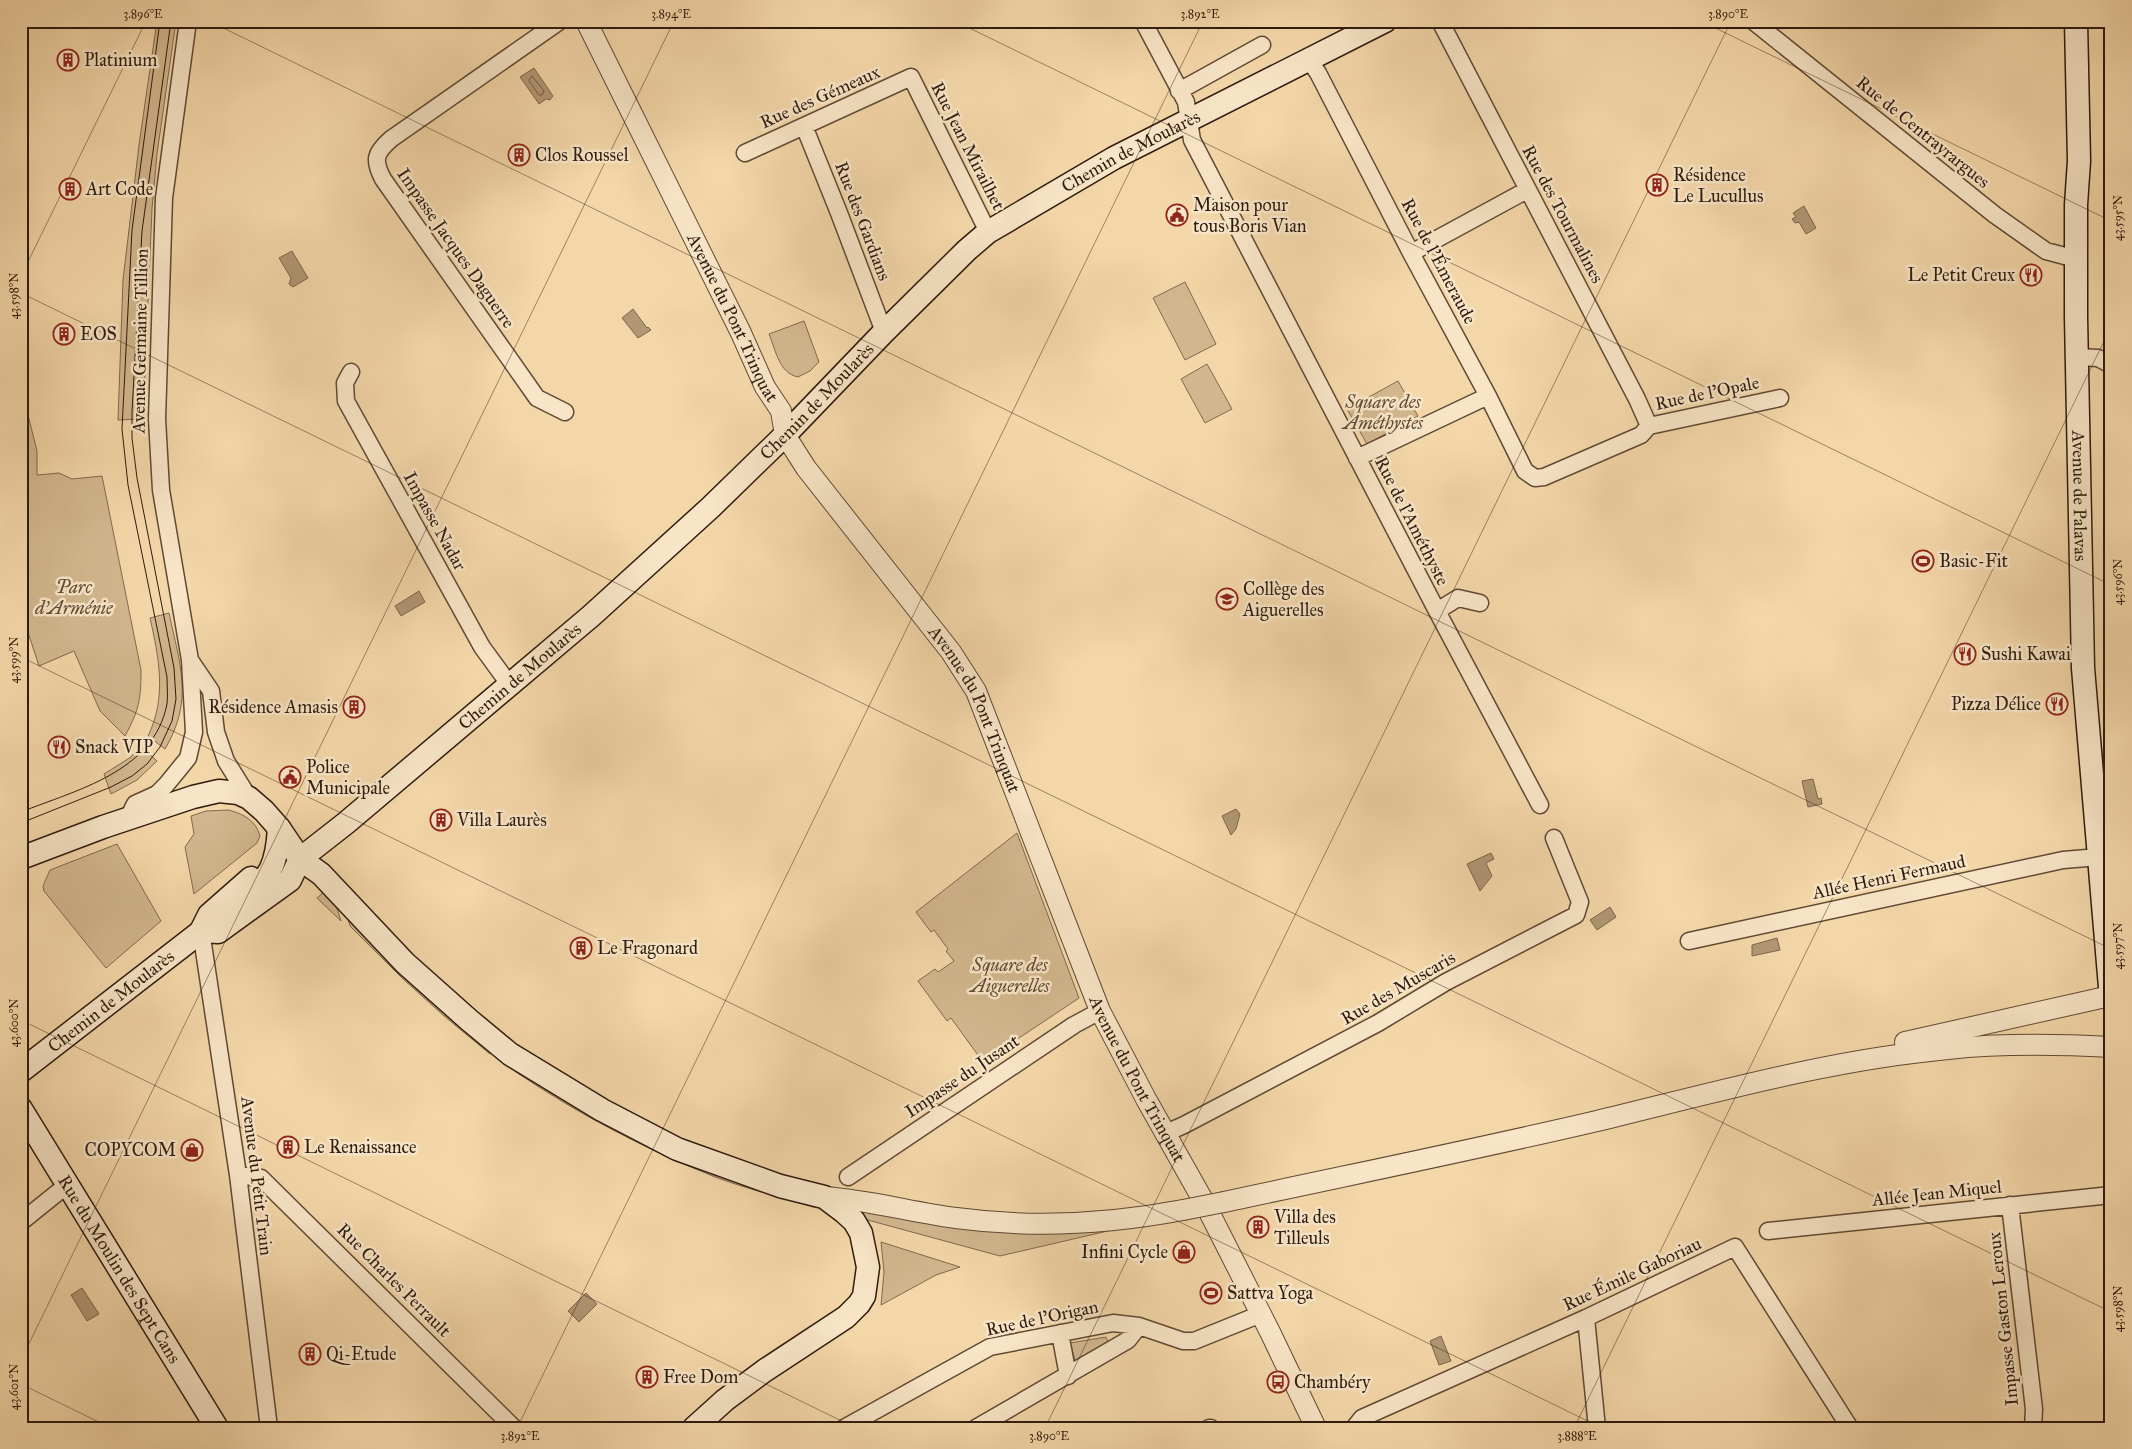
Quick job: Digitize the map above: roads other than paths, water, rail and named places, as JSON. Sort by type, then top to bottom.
[{"type":"main road","name":"Chemin de Moularès","points":[[21,1071],[201,931],[218,932],[282,887],[290,880],[300,859],[346,823],[598,609],[711,507],[785,435],[884,332],[967,250],[988,232],[1092,170],[1188,119],[1386,21]]},
{"type":"main road","name":"Avenue de Palavas","points":[[2076,21],[2079,161],[2076,259],[2077,357],[2083,668],[2103,818],[2099,857],[2111,997]]},
{"type":"main road","points":[[21,858],[128,818],[219,790],[238,793],[249,798],[264,811],[279,828],[300,859],[320,874],[405,963],[510,1054],[602,1110],[678,1149],[780,1186],[824,1197],[854,1221],[861,1233],[868,1268],[864,1296],[859,1304],[846,1317],[749,1381],[694,1428]]},
{"type":"main road","points":[[201,931],[263,883],[276,859],[279,828]]},
{"type":"main road","points":[[276,859],[279,857],[300,859]]},
{"type":"main road","name":"Rue du Moulin des Sept Cans","points":[[21,1109],[217,1428]]},
{"type":"street","name":"Avenue Germaine Tillion","points":[[128,818],[135,804],[157,794],[188,758],[194,732],[190,660],[161,490],[157,419],[164,198],[188,21]]},
{"type":"street","name":"Impasse Jacques Daguerre","points":[[560,21],[391,139],[382,147],[376,157],[378,169],[383,179],[538,398],[565,412]]},
{"type":"street","name":"Avenue du Pont Trinquat","points":[[586,21],[765,387],[781,412],[785,435],[806,468],[951,652],[976,691],[1100,1011],[1146,1099],[1206,1206],[1316,1428]]},
{"type":"street","name":"Rue de l'Améthyste","points":[[1143,21],[1186,102],[1192,140],[1540,806]]},
{"type":"street","name":"Rue des Tourmalines","points":[[1440,21],[1637,399],[1649,426]]},
{"type":"street","name":"Rue de Centrayrargues","points":[[1753,21],[1995,215],[2046,250],[2076,259]]},
{"type":"street","points":[[1179,91],[1262,45]]},
{"type":"street","name":"Rue de l'Émeraude","points":[[1309,60],[1318,73],[1488,396],[1525,471],[1535,478]]},
{"type":"street","name":"Rue des Gémeaux","points":[[746,153],[911,77]]},
{"type":"street","name":"Rue Jean Mirailhet","points":[[911,77],[988,232]]},
{"type":"street","name":"Rue des Gardians","points":[[804,126],[840,212],[884,332]]},
{"type":"street","points":[[1411,252],[1527,190]]},
{"type":"street","points":[[2077,357],[2098,358],[2111,365]]},
{"type":"street","name":"Impasse Nadar","points":[[351,372],[345,383],[346,402],[482,647],[509,684]]},
{"type":"street","points":[[1357,458],[1488,396]]},
{"type":"street","name":"Rue de l'Opale","points":[[1535,478],[1544,477],[1641,435],[1649,426],[1780,398]]},
{"type":"street","points":[[1437,612],[1458,598],[1480,603]]},
{"type":"street","name":"Avenue Germaine Tillion","points":[[190,660],[211,691],[216,732],[226,761],[249,798]]},
{"type":"street","name":"Rue des Muscaris","points":[[1166,1133],[1378,1023],[1446,982],[1576,915],[1580,902],[1554,838]]},
{"type":"street","name":"Allée Henri Fermaud","points":[[1689,941],[2063,860],[2099,857]]},
{"type":"street","name":"Avenue du Petit Train","points":[[201,931],[238,1175],[269,1428]]},
{"type":"street","points":[[1813,1070],[1853,1055],[2111,997]]},
{"type":"street","name":"Impasse du Jusant","points":[[848,1177],[1074,1024],[1100,1011]]},
{"type":"street","points":[[824,1197],[856,1199],[955,1218],[995,1222],[1093,1222],[1144,1218],[1593,1121],[1813,1070],[1876,1058],[1946,1049],[2038,1044],[2111,1047]]},
{"type":"street","name":"Rue Charles Perrault","points":[[238,1175],[261,1178],[514,1428]]},
{"type":"street","points":[[21,1222],[66,1185]]},
{"type":"street","name":"Allée Jean Miquel","points":[[1768,1231],[2111,1195]]},
{"type":"street","name":"Impasse Gaston Leroux","points":[[2010,1206],[2034,1409],[2033,1428]]},
{"type":"street","name":"Rue Émile Gaboriau","points":[[1354,1428],[1362,1418],[1586,1318],[1735,1247],[1850,1428]]},
{"type":"street","name":"Rue de l'Origan","points":[[844,1428],[990,1347],[1113,1323],[1139,1326],[1183,1341],[1194,1341],[1261,1314]]},
{"type":"street","points":[[1586,1318],[1597,1428]]},
{"type":"street","points":[[976,1428],[1128,1340],[1139,1326]]},
{"type":"street","points":[[1060,1333],[1068,1376]]},
{"type":"water","points":[[534,68],[553,96],[550,100],[546,99],[539,104],[520,77]]},
{"type":"water","points":[[1804,206],[1816,228],[1806,234],[1799,222],[1795,223],[1792,219],[1796,217],[1793,213]]},
{"type":"water","points":[[292,251],[308,278],[293,287],[289,284],[291,278],[279,258]]},
{"type":"water","points":[[633,309],[647,328],[651,330],[638,338],[622,318]]},
{"type":"water","points":[[419,591],[425,602],[401,616],[395,606]]},
{"type":"water","points":[[1813,779],[1818,799],[1821,798],[1822,804],[1808,807],[1802,781]]},
{"type":"water","points":[[1236,809],[1240,814],[1236,829],[1231,835],[1222,816]]},
{"type":"water","points":[[1491,853],[1494,859],[1486,863],[1492,876],[1480,891],[1467,864]]},
{"type":"water","points":[[1610,907],[1616,917],[1597,930],[1590,920]]},
{"type":"water","points":[[1777,938],[1780,950],[1752,956],[1752,945]]},
{"type":"water","points":[[82,1288],[99,1314],[87,1321],[71,1295]]},
{"type":"water","points":[[586,1293],[597,1304],[579,1322],[568,1311]]},
{"type":"water","points":[[1441,1336],[1451,1361],[1439,1365],[1430,1341]]},
{"type":"tram line","points":[[21,812],[88,786],[130,762],[146,746],[159,727],[167,704],[167,677],[128,485],[122,429],[132,230],[160,21]]},
{"type":"tram line","points":[[21,823],[111,787],[132,776],[147,764],[160,747],[172,721],[176,699],[174,668],[137,478],[132,438],[142,231],[171,21]]},
{"type":"place","name":"Platinium","points":[[68,60]]},
{"type":"place","name":"Clos Roussel","points":[[519,155]]},
{"type":"place","name":"Résidence Le Lucullus","points":[[1657,185]]},
{"type":"place","name":"Art Code","points":[[70,189]]},
{"type":"place","name":"Maison pour tous Boris Vian","points":[[1177,215]]},
{"type":"place","name":"Le Petit Creux","points":[[2031,275]]},
{"type":"place","name":"EOS","points":[[64,334]]},
{"type":"place","name":"Basic-Fit","points":[[1923,561]]},
{"type":"place","name":"Collège des Aiguerelles","points":[[1227,599]]},
{"type":"place","name":"Sushi Kawai","points":[[1965,654]]},
{"type":"place","name":"Pizza Délice","points":[[2057,704]]},
{"type":"place","name":"Résidence Amasis","points":[[354,707]]},
{"type":"place","name":"Snack VIP","points":[[59,747]]},
{"type":"place","name":"Police Municipale","points":[[290,777]]},
{"type":"place","name":"Villa Laurès","points":[[441,820]]},
{"type":"place","name":"Le Fragonard","points":[[581,948]]},
{"type":"place","name":"Le Renaissance","points":[[288,1147]]},
{"type":"place","name":"COPYCOM","points":[[192,1150]]},
{"type":"place","name":"Villa des Tilleuls","points":[[1258,1227]]},
{"type":"place","name":"Infini Cycle","points":[[1184,1252]]},
{"type":"place","name":"Sattva Yoga","points":[[1211,1293]]},
{"type":"place","name":"Qi-Etude","points":[[310,1354]]},
{"type":"place","name":"Free Dom","points":[[647,1377]]},
{"type":"place","name":"Chambéry","points":[[1278,1382]]},
{"type":"park label","name":"Square des Améthystes","points":[[1383,412]]},
{"type":"park label","name":"Parc d'Arménie","points":[[74,597]]},
{"type":"park label","name":"Square des Aiguerelles","points":[[1010,975]]}]
